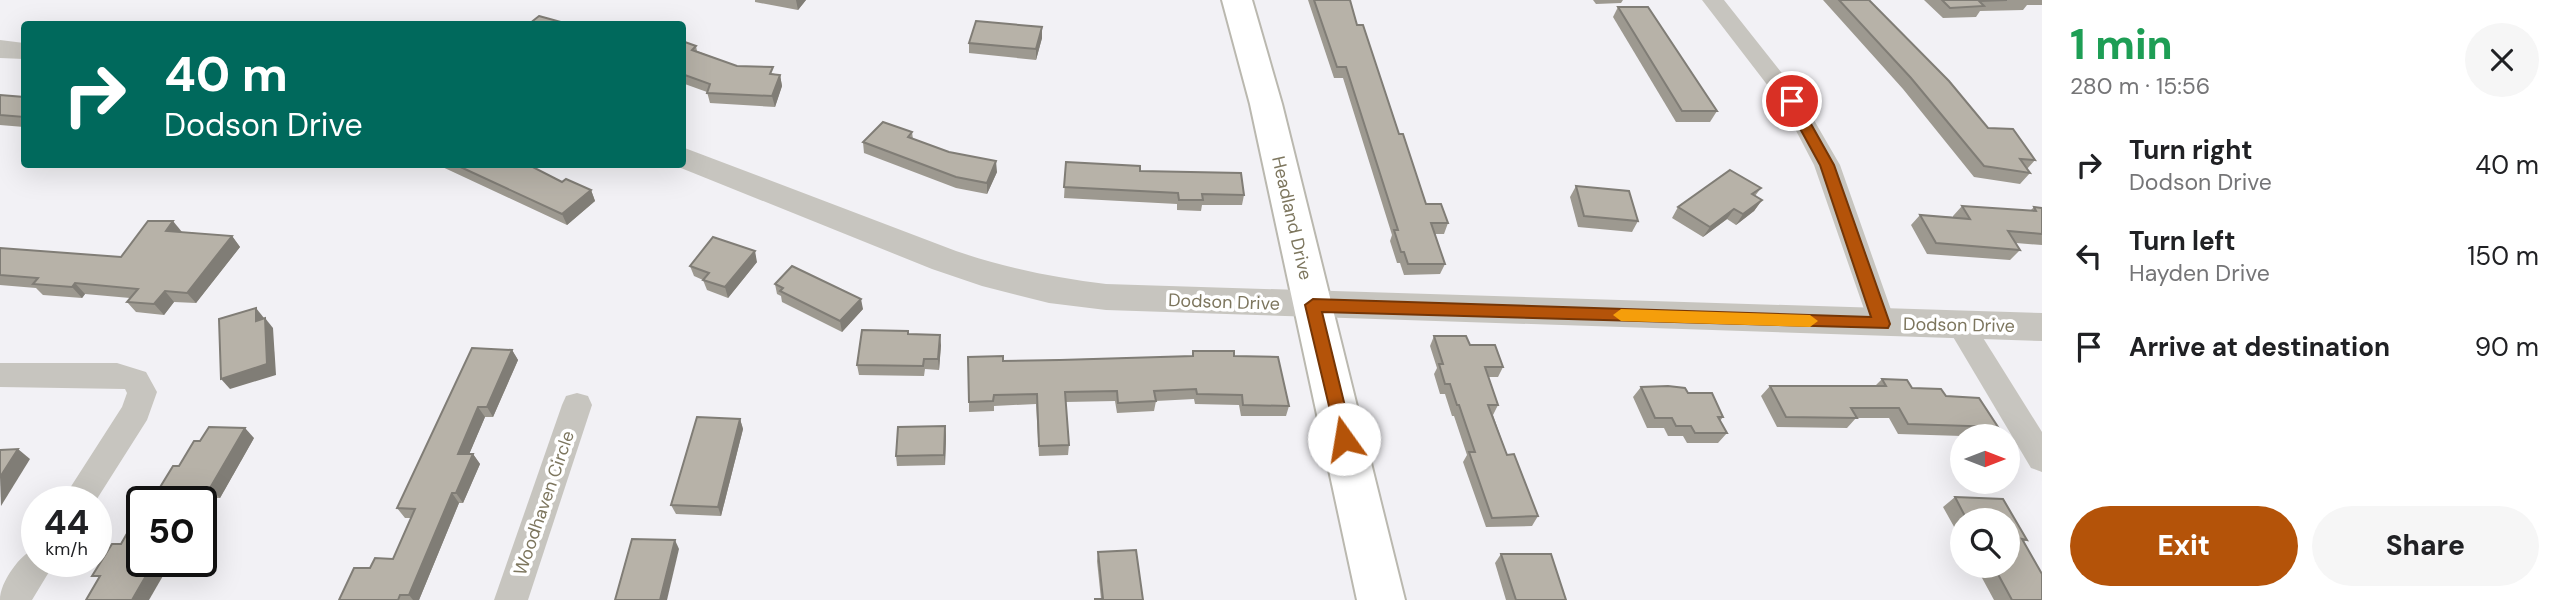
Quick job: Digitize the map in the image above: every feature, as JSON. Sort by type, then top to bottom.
[{"type":"main road","name":"Headland Drive","points":[[1237,0],[1266,104],[1381,600]]},
{"type":"street","points":[[1713,0],[1792,101],[1827,165],[1882,324]]},
{"type":"street","points":[[0,49],[21,51]]},
{"type":"street","name":"Dodson Drive","points":[[686,159],[944,260],[993,277],[1049,290],[1106,297],[1313,305],[2042,327]]},
{"type":"street","points":[[1960,325],[2042,459]]},
{"type":"street","points":[[0,375],[117,375],[135,380],[142,392],[136,411],[87,486]]},
{"type":"street","name":"Woodhaven Circle","points":[[511,600],[577,405]]},
{"type":"street","points":[[13,600],[28,577]]},
{"type":"building","points":[[1314,0],[1350,0],[1357,25],[1363,25],[1399,134],[1403,134],[1426,204],[1441,204],[1448,223],[1431,223],[1445,264],[1408,264],[1404,252],[1401,252],[1394,230],[1398,230],[1346,67],[1337,67]]},
{"type":"building","points":[[1839,0],[1869,0],[1949,81],[1988,128],[2013,129],[2035,160],[2020,159],[2030,173],[1984,166],[1911,78]]},
{"type":"building","points":[[1942,0],[2007,0],[1979,1],[1984,6],[1950,8]]},
{"type":"building","points":[[1618,7],[1648,7],[1717,111],[1682,111]]},
{"type":"building","points":[[539,16],[557,21],[533,21]]},
{"type":"building","points":[[976,21],[1042,27],[1036,49],[969,43]]},
{"type":"building","points":[[686,42],[696,46],[692,50],[737,66],[773,67],[770,74],[780,75],[772,96],[707,93],[710,84],[686,75]]},
{"type":"building","points":[[0,95],[21,97],[21,117],[0,115]]},
{"type":"building","points":[[883,122],[912,132],[908,137],[949,152],[996,161],[987,183],[956,177],[863,142]]},
{"type":"building","points":[[1066,162],[1140,166],[1140,171],[1241,173],[1244,195],[1202,194],[1203,200],[1179,200],[1178,193],[1064,187]]},
{"type":"building","points":[[463,168],[535,168],[562,182],[566,179],[591,190],[562,214]]},
{"type":"building","points":[[1730,170],[1761,188],[1752,194],[1762,200],[1743,214],[1734,209],[1710,227],[1678,207]]},
{"type":"building","points":[[1576,186],[1629,191],[1638,221],[1584,216]]},
{"type":"building","points":[[1962,206],[2036,211],[2034,207],[2042,208],[2042,234],[2008,231],[2020,250],[1936,243],[1920,215],[1970,219]]},
{"type":"building","points":[[148,221],[173,221],[166,231],[232,236],[187,293],[165,291],[154,304],[127,302],[138,289],[75,283],[72,287],[33,284],[38,278],[0,275],[0,248],[121,257]]},
{"type":"building","points":[[713,237],[755,251],[725,287],[703,280],[709,273],[690,266]]},
{"type":"building","points":[[792,266],[861,299],[840,321],[780,291],[783,288],[775,284]]},
{"type":"building","points":[[256,308],[256,321],[265,318],[267,364],[221,379],[219,319]]},
{"type":"building","points":[[862,330],[940,335],[938,359],[924,359],[923,366],[857,365]]},
{"type":"building","points":[[1434,336],[1466,336],[1470,345],[1495,345],[1503,367],[1485,367],[1498,405],[1488,405],[1507,455],[1514,454],[1538,516],[1492,518],[1469,452],[1475,452],[1459,405],[1450,384],[1445,384],[1439,364],[1443,364]]},
{"type":"building","points":[[472,348],[512,350],[487,407],[478,407],[458,454],[473,454],[456,493],[452,493],[409,595],[400,595],[398,600],[339,600],[354,568],[370,568],[375,558],[393,559],[415,509],[397,508]]},
{"type":"building","points":[[1193,351],[1234,351],[1234,356],[1278,357],[1289,406],[1243,405],[1242,395],[1197,394],[1196,389],[1154,391],[1156,401],[1118,403],[1117,391],[1065,392],[1069,445],[1039,446],[1037,394],[994,395],[993,401],[969,402],[968,357],[1003,356],[1003,361],[1060,360],[1193,356]]},
{"type":"building","points":[[1882,379],[1907,380],[1912,388],[1941,389],[1946,396],[1979,398],[1996,424],[1908,424],[1899,408],[1851,408],[1857,418],[1786,417],[1770,386],[1886,386]]},
{"type":"building","points":[[1641,387],[1685,388],[1688,393],[1712,393],[1723,417],[1718,417],[1727,433],[1695,433],[1691,426],[1676,426],[1672,418],[1655,418]]},
{"type":"building","points":[[697,417],[740,419],[718,507],[671,505]]},
{"type":"building","points":[[945,426],[944,455],[896,456],[898,427]]},
{"type":"building","points":[[209,427],[245,428],[211,486],[161,486],[173,466],[179,466],[194,441],[200,441]]},
{"type":"building","points":[[18,449],[0,477],[0,450]]},
{"type":"building","points":[[1955,497],[2003,499],[2008,508],[1961,508]]},
{"type":"building","points":[[2020,528],[2027,540],[2022,539],[2042,574],[2042,600],[2012,600],[2000,578],[2020,578]]},
{"type":"building","points":[[126,535],[126,577],[145,577],[132,600],[86,600],[99,577],[112,577],[112,544],[121,544]]},
{"type":"building","points":[[632,539],[675,540],[660,600],[615,600]]},
{"type":"building","points":[[1136,550],[1143,600],[1095,600],[1103,599],[1098,552]]},
{"type":"building","points":[[1501,554],[1551,554],[1566,600],[1516,600]]},
{"type":"slow traffic","points":[[1621,315],[1810,321]]},
{"type":"route","points":[[1344,439],[1313,305],[1882,324],[1827,165],[1792,101]]}]
